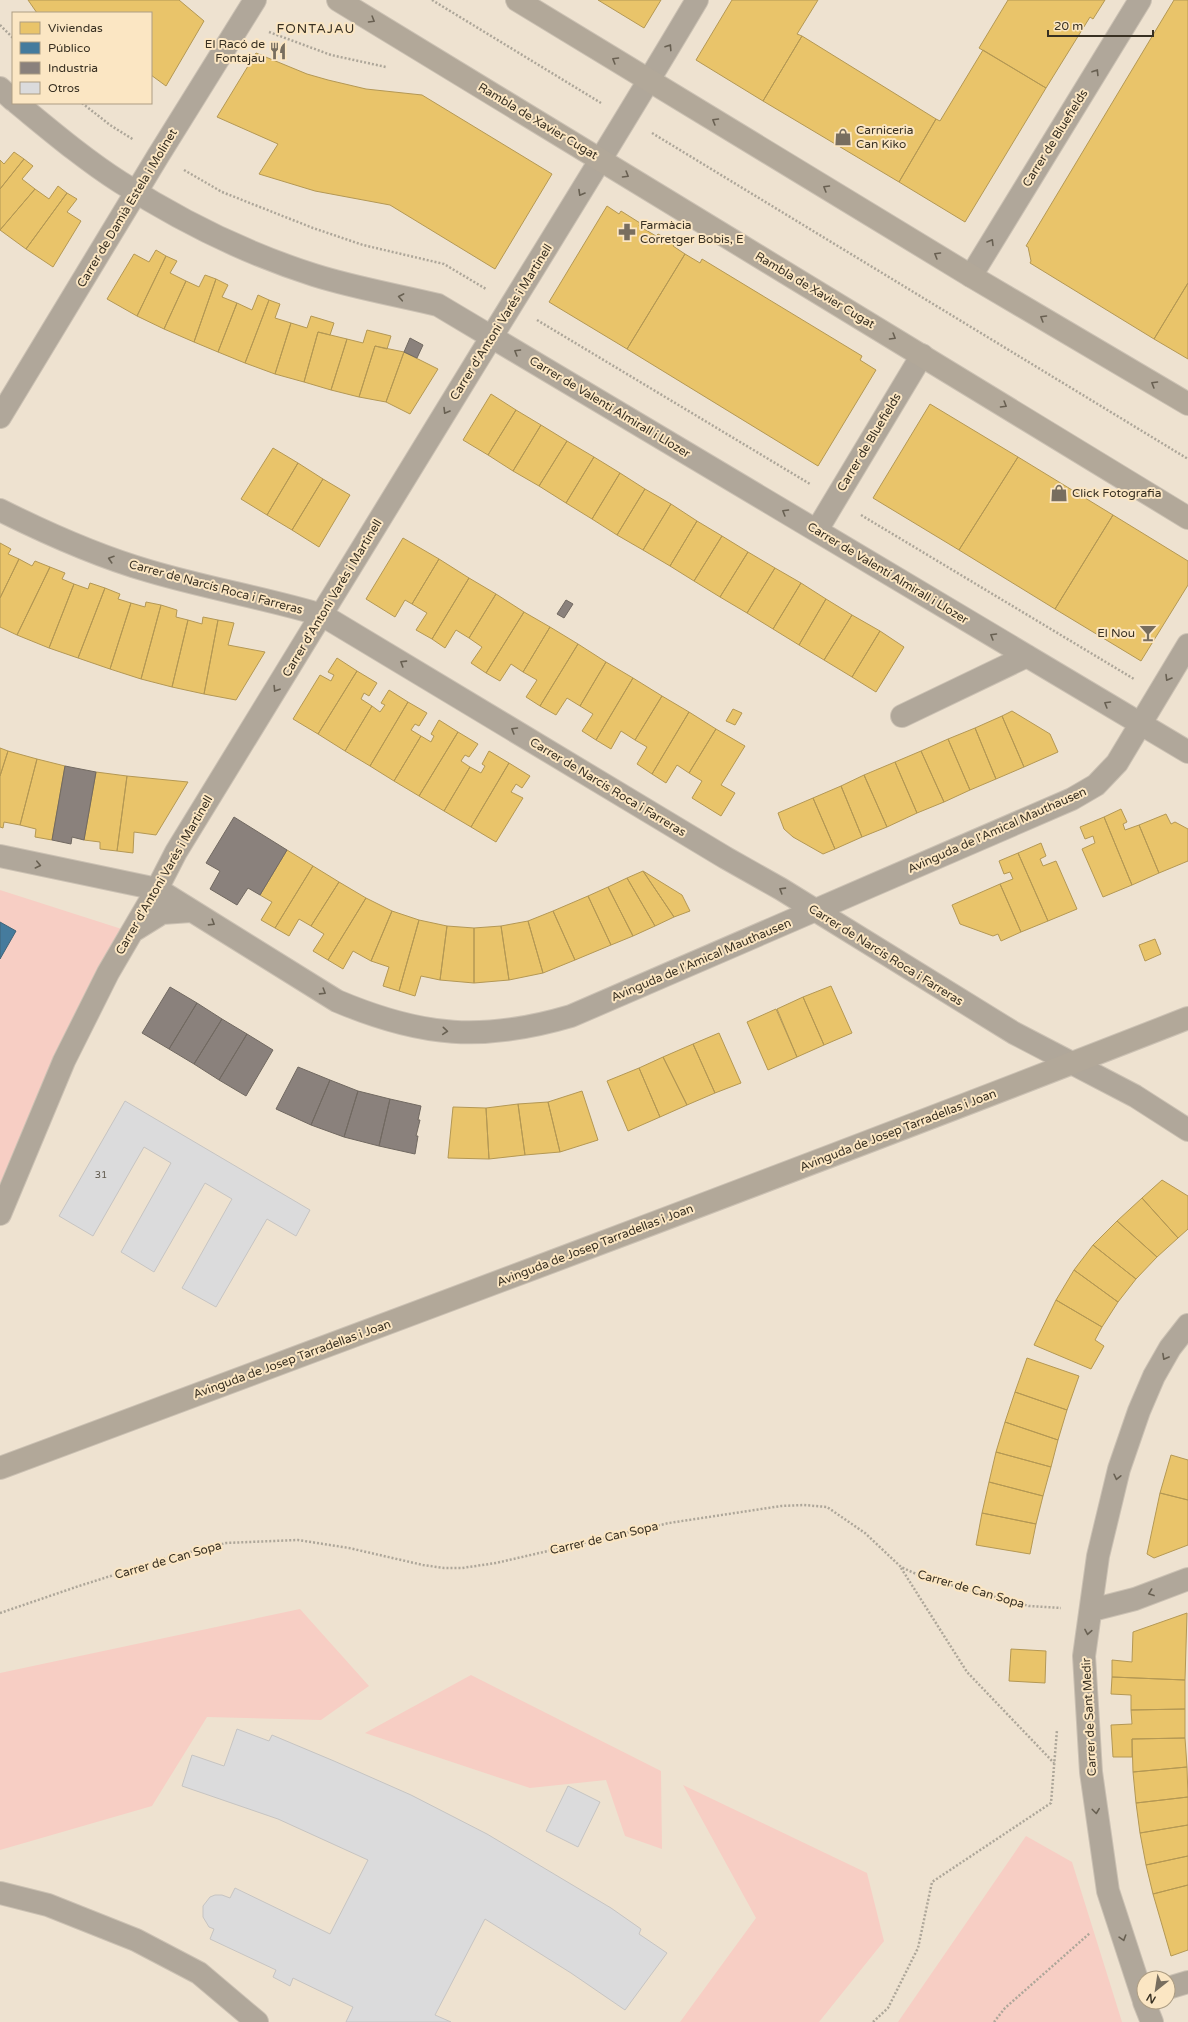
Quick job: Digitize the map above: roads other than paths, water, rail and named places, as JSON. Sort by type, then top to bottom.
[{"type":"main road","name":"Rambla de Xavier Cugat","points":[[338,0],[1188,518]]},
{"type":"main road","points":[[517,0],[971,276],[1188,404]]},
{"type":"main road","name":"Avinguda de Josep Tarradellas i Joan","points":[[0,1468],[437,1305],[1188,1018]]},
{"type":"street","name":"Carrer de Damià Estela i Molinet","points":[[0,417],[136,192],[255,0]]},
{"type":"street","name":"Carrer d'Antoni Varés i Martinell","points":[[0,1214],[64,1061],[131,932],[176,852],[492,336],[579,198],[625,117],[697,0]]},
{"type":"street","name":"Carrer de Bluefields","points":[[971,276],[1140,0]]},
{"type":"street","points":[[0,88],[12,99]]},
{"type":"street","name":"Carrer de Valentí Almirall i Llozer","points":[[18,104],[119,182],[220,238],[314,275],[397,296],[438,304],[1188,752]]},
{"type":"street","name":"Carrer de Bluefields","points":[[816,530],[922,355]]},
{"type":"street","name":"Carrer de Narcís Roca i Farreras","points":[[0,510],[57,537],[101,555],[147,571],[244,596],[277,602],[322,615],[726,858],[781,889],[814,911],[1014,1033],[1135,1096],[1188,1130]]},
{"type":"street","name":"Avinguda de l'Amical Mauthausen","points":[[0,856],[156,890],[337,1001],[369,1014],[441,1032],[473,1033],[539,1025],[571,1016],[1072,799],[1096,785],[1117,763],[1188,645]]},
{"type":"street","points":[[902,716],[1027,656]]},
{"type":"street","points":[[131,932],[162,913],[191,911]]},
{"type":"street","name":"Carrer de Sant Medir","points":[[1136,1975],[1108,1891],[1091,1772],[1084,1656],[1092,1610],[1098,1556],[1119,1468],[1139,1411],[1154,1376],[1170,1348],[1188,1325]]},
{"type":"street","points":[[1092,1610],[1135,1599],[1188,1579]]},
{"type":"street","points":[[0,1893],[48,1905],[136,1940],[199,1973],[258,2022]]},
{"type":"street","points":[[1176,1986],[1188,1982]]},
{"type":"street","name":"Carrer de Sant Medir","points":[[1148,2010],[1152,2022]]},
{"type":"place","name":"El Racó de Fontajau","points":[[278,51]]},
{"type":"place","name":"Carniceria Can Kiko","points":[[843,137]]},
{"type":"place","name":"Farmàcia Corretger Bobis, E","points":[[627,232]]},
{"type":"place","name":"Click Fotografia","points":[[1059,493]]},
{"type":"place","name":"El Nou","points":[[1148,633]]},
{"type":"district","name":"FONTAJAU","points":[[316,29]]}]
